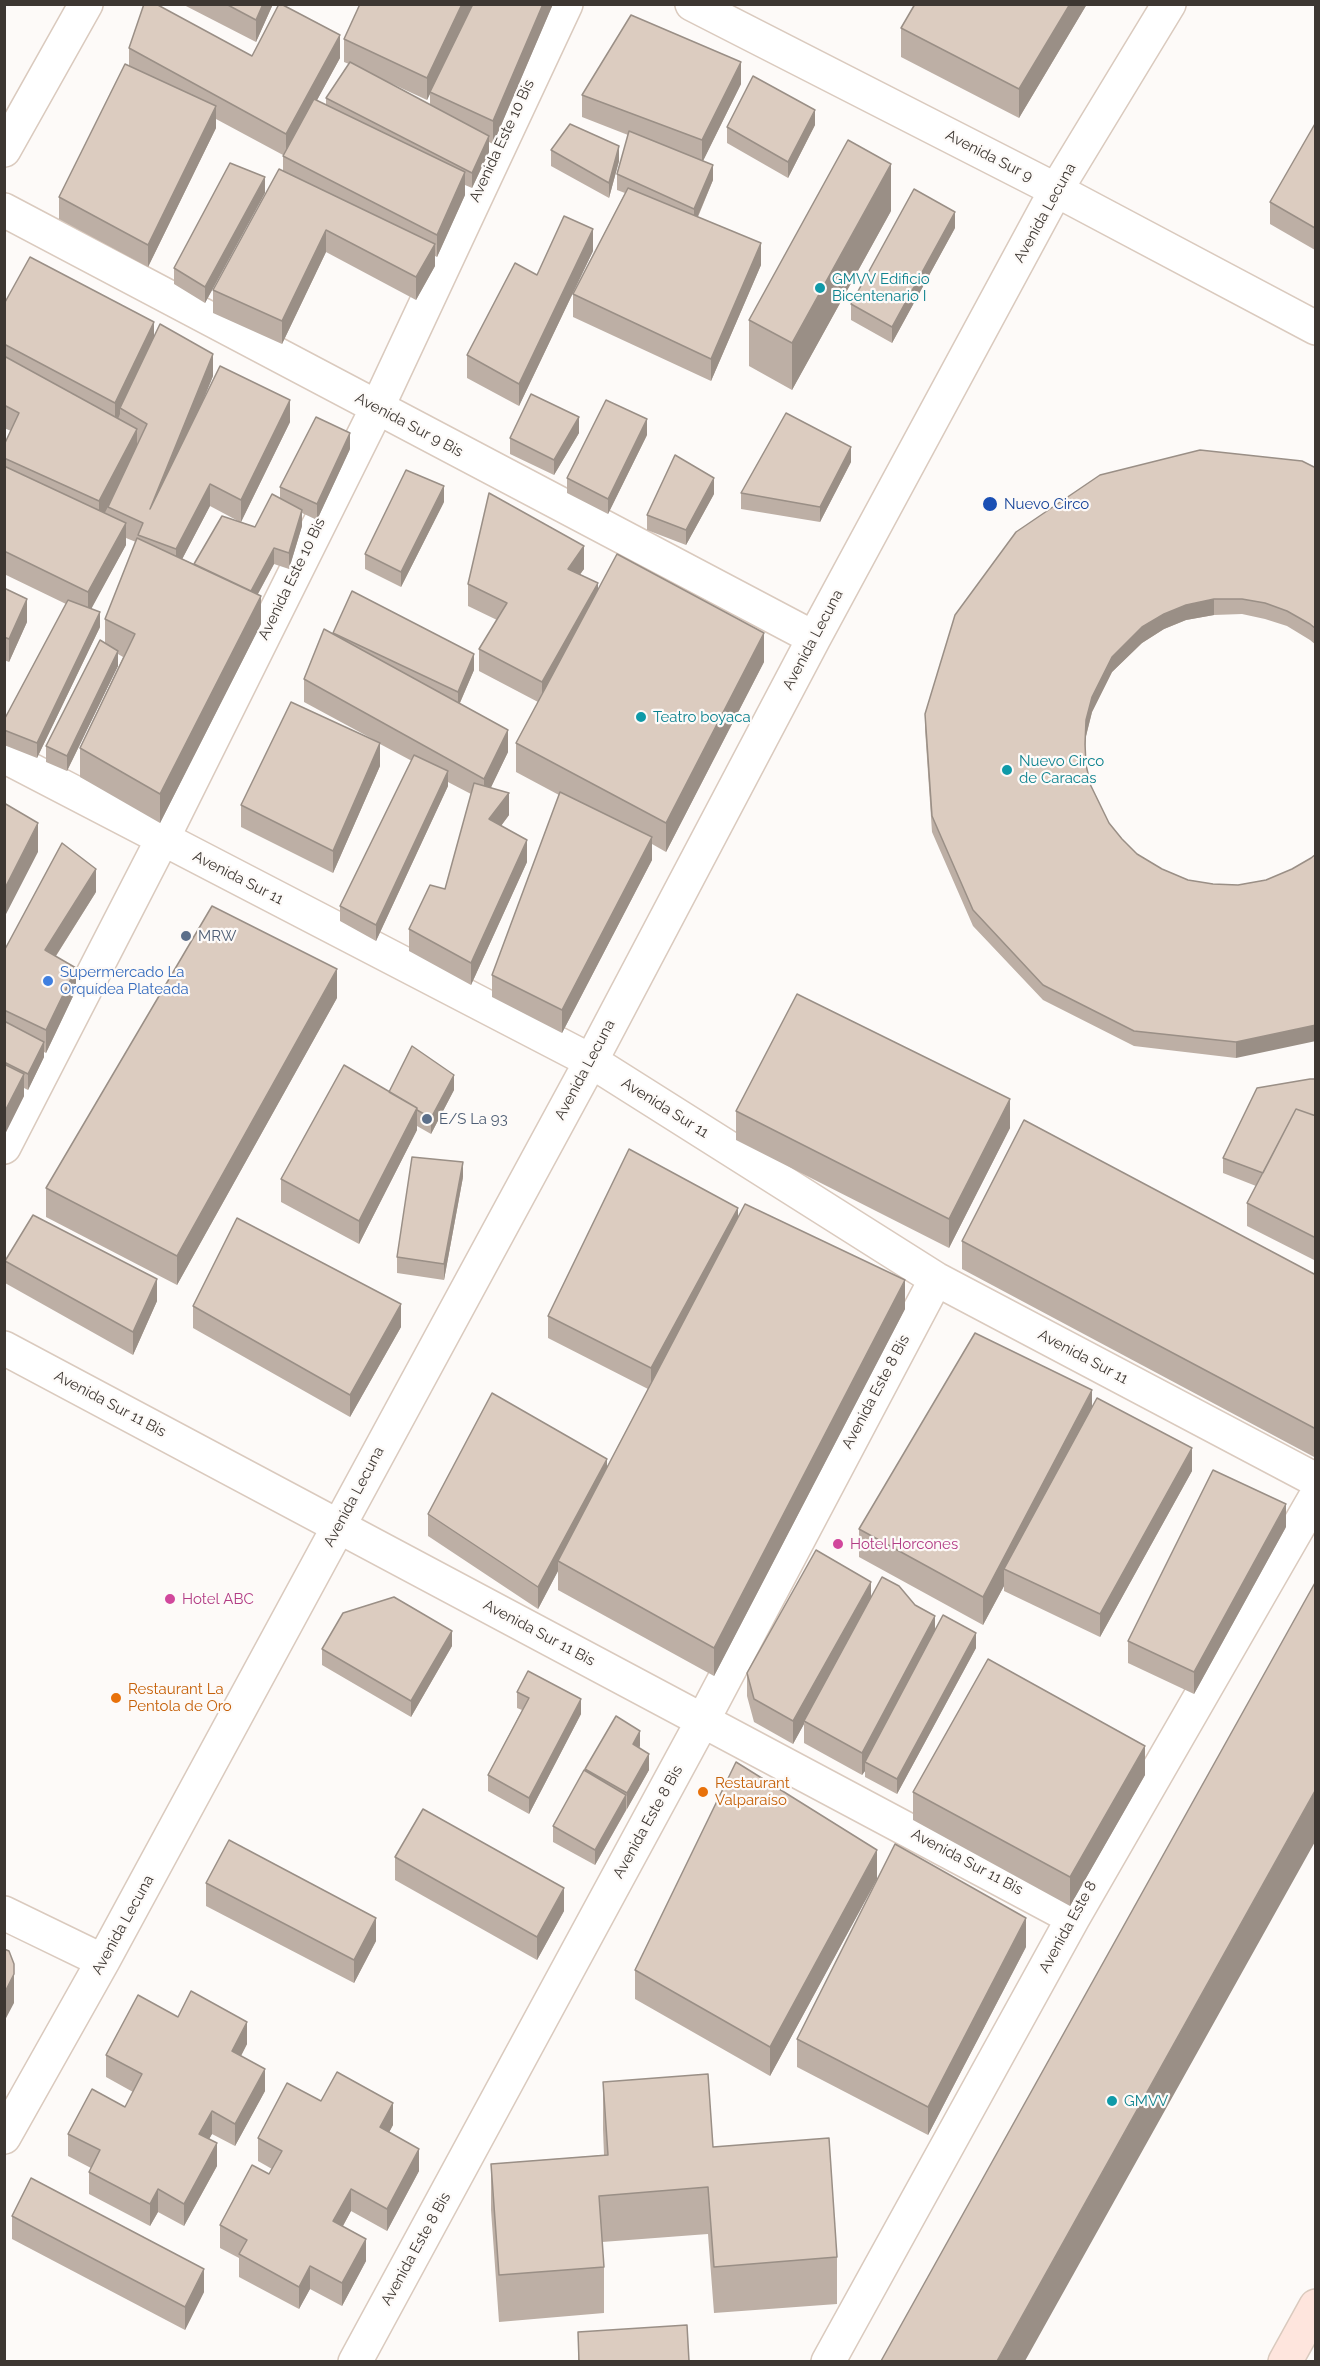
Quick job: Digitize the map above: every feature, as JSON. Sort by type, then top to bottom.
[{"type":"main road","points":[[1285,2361],[1316,2306]]},
{"type":"street","points":[[4,150],[86,4]]},
{"type":"street","name":"Avenida Este 10 Bis","points":[[4,1147],[163,838],[377,408],[566,4]]},
{"type":"street","name":"Avenida Sur 9","points":[[693,4],[1056,190],[1316,328]]},
{"type":"street","name":"Avenida Lecuna","points":[[4,2137],[104,1961],[591,1061],[814,638],[1056,190],[1169,4]]},
{"type":"street","name":"Avenida Sur 9 Bis","points":[[4,210],[814,638]]},
{"type":"street","name":"Avenida Sur 11","points":[[4,756],[591,1061],[936,1279],[1316,1480]]},
{"type":"street","name":"Avenida Este 8 Bis","points":[[355,2361],[703,1720],[936,1279]]},
{"type":"street","name":"Avenida Sur 11 Bis","points":[[4,1348],[1073,1918]]},
{"type":"street","name":"Avenida Este 8","points":[[828,2361],[1073,1918],[1316,1496]]},
{"type":"street","points":[[4,1913],[104,1961]]},
{"type":"building","points":[[144,4],[156,4],[252,56],[279,4],[340,35],[286,134],[129,48]]},
{"type":"building","points":[[226,4],[263,4],[256,20]]},
{"type":"building","points":[[360,4],[462,4],[427,78],[344,39]]},
{"type":"building","points":[[473,4],[543,4],[493,121],[430,92]]},
{"type":"building","points":[[915,4],[1070,4],[1019,89],[901,28]]},
{"type":"building","points":[[631,15],[741,62],[702,140],[582,95]]},
{"type":"building","points":[[350,62],[489,136],[472,173],[326,98]]},
{"type":"building","points":[[125,64],[216,106],[148,245],[59,197]]},
{"type":"building","points":[[753,76],[815,110],[788,162],[727,127]]},
{"type":"building","points":[[314,99],[465,172],[437,235],[283,156]]},
{"type":"building","points":[[1316,122],[1316,226],[1315,228],[1270,202]]},
{"type":"building","points":[[570,124],[619,146],[609,183],[551,150]]},
{"type":"building","points":[[629,131],[713,165],[694,209],[617,174]]},
{"type":"building","points":[[848,140],[891,164],[792,343],[749,320]]},
{"type":"building","points":[[230,163],[265,177],[205,287],[174,268]]},
{"type":"building","points":[[279,169],[435,244],[416,277],[326,230],[282,321],[213,290]]},
{"type":"building","points":[[628,188],[761,243],[711,359],[573,294]]},
{"type":"building","points":[[914,189],[955,212],[892,327],[851,304]]},
{"type":"building","points":[[564,216],[593,229],[519,384],[467,355],[515,263],[537,275]]},
{"type":"building","points":[[30,257],[154,322],[115,403],[4,344],[4,304]]},
{"type":"building","points":[[160,324],[213,354],[150,509],[220,366],[290,400],[241,500],[210,484],[176,549],[138,535],[143,523],[108,507],[147,424],[120,408]]},
{"type":"building","points":[[4,356],[137,429],[99,501],[4,458],[4,445],[19,413],[4,405]]},
{"type":"building","points":[[531,394],[579,417],[554,460],[510,438]]},
{"type":"building","points":[[606,400],[647,419],[608,499],[567,478]]},
{"type":"building","points":[[786,413],[851,447],[820,507],[741,493]]},
{"type":"building","points":[[316,417],[350,433],[317,504],[280,487]]},
{"type":"building","name":"Nuevo Circo de Caracas","points":[[1200,450],[1302,461],[1316,468],[1316,629],[1287,611],[1265,603],[1242,599],[1214,599],[1186,605],[1142,627],[1112,657],[1092,697],[1086,720],[1086,765],[1091,786],[1109,823],[1122,839],[1137,854],[1162,869],[1188,880],[1238,885],[1266,880],[1292,869],[1316,854],[1316,1025],[1236,1042],[1134,1031],[1043,985],[973,910],[932,816],[925,714],[955,615],[1016,532],[1100,475]]},
{"type":"building","points":[[675,455],[714,478],[686,530],[647,515]]},
{"type":"building","points":[[4,466],[126,523],[88,592],[4,551]]},
{"type":"building","points":[[406,470],[444,486],[401,572],[365,554]]},
{"type":"building","points":[[489,493],[584,546],[568,569],[598,583],[542,682],[479,649],[507,603],[468,584]]},
{"type":"building","points":[[272,494],[302,510],[289,553],[274,548],[251,591],[194,564],[222,516],[255,527]]},
{"type":"building","points":[[137,538],[261,596],[160,794],[80,748],[135,634],[105,619]]},
{"type":"building","name":"Teatro boyaca","points":[[617,554],[764,633],[666,823],[516,743]]},
{"type":"building","points":[[4,588],[27,599],[9,639],[4,637]]},
{"type":"building","points":[[352,591],[474,654],[458,692],[333,633]]},
{"type":"building","points":[[68,600],[100,612],[37,743],[4,730],[4,720]]},
{"type":"building","points":[[324,629],[508,730],[484,779],[304,679]]},
{"type":"building","points":[[100,640],[118,651],[67,756],[46,746]]},
{"type":"building","points":[[291,702],[380,743],[333,851],[241,805]]},
{"type":"building","points":[[414,755],[448,771],[376,925],[340,906]]},
{"type":"building","points":[[474,783],[509,793],[489,819],[527,840],[471,963],[409,929],[430,885],[445,889]]},
{"type":"building","points":[[560,792],[652,837],[562,1010],[492,975]]},
{"type":"building","points":[[4,803],[38,823],[4,890]]},
{"type":"building","points":[[62,843],[96,869],[45,950],[76,968],[46,1030],[4,1010],[4,951]]},
{"type":"building","points":[[212,906],[337,969],[177,1256],[46,1188]]},
{"type":"building","points":[[797,994],[1010,1099],[949,1219],[736,1111]]},
{"type":"building","points":[[4,1021],[44,1042],[28,1074],[4,1062]]},
{"type":"building","points":[[412,1046],[454,1075],[431,1118],[389,1092]]},
{"type":"building","points":[[4,1064],[24,1074],[4,1113]]},
{"type":"building","points":[[344,1065],[417,1108],[359,1221],[281,1179]]},
{"type":"building","points":[[1316,1079],[1316,1116],[1296,1109],[1263,1173],[1223,1158],[1257,1088]]},
{"type":"building","points":[[1296,1109],[1316,1116],[1316,1238],[1247,1203]]},
{"type":"building","points":[[1024,1120],[1316,1275],[1316,1429],[962,1241]]},
{"type":"building","points":[[629,1149],[738,1208],[651,1368],[548,1316]]},
{"type":"building","points":[[412,1157],[463,1162],[444,1264],[397,1257]]},
{"type":"building","points":[[745,1204],[905,1280],[714,1648],[558,1561]]},
{"type":"building","points":[[33,1215],[157,1279],[133,1332],[5,1261]]},
{"type":"building","points":[[237,1218],[401,1304],[350,1395],[193,1306]]},
{"type":"building","points":[[975,1333],[1092,1390],[983,1597],[859,1529]]},
{"type":"building","points":[[492,1393],[607,1459],[538,1587],[428,1514]]},
{"type":"building","points":[[1097,1398],[1192,1448],[1100,1614],[1004,1569]]},
{"type":"building","points":[[1213,1470],[1286,1504],[1194,1672],[1128,1641]]},
{"type":"building","points":[[816,1550],[871,1582],[793,1721],[754,1699],[747,1673]]},
{"type":"building","points":[[882,1577],[899,1586],[915,1605],[935,1616],[862,1753],[804,1721]]},
{"type":"building","name":"GMVV","points":[[1316,1581],[1316,1789],[997,2361],[881,2361]]},
{"type":"building","points":[[394,1597],[452,1631],[411,1701],[322,1649],[343,1613]]},
{"type":"building","points":[[943,1615],[976,1633],[897,1779],[865,1762]]},
{"type":"building","points":[[988,1659],[1145,1746],[1070,1877],[913,1792]]},
{"type":"building","points":[[528,1671],[581,1699],[529,1798],[488,1775],[529,1698],[517,1692]]},
{"type":"building","points":[[616,1716],[640,1731],[633,1744],[649,1754],[627,1793],[585,1769]]},
{"type":"building","points":[[736,1762],[877,1850],[770,2047],[635,1970]]},
{"type":"building","points":[[584,1770],[626,1795],[595,1850],[553,1826]]},
{"type":"building","points":[[423,1809],[564,1888],[537,1937],[395,1857]]},
{"type":"building","points":[[229,1840],[376,1918],[354,1960],[206,1883]]},
{"type":"building","points":[[895,1844],[1026,1918],[928,2107],[797,2039]]},
{"type":"building","points":[[4,1949],[9,1951],[14,1964],[14,1974],[4,1994]]},
{"type":"building","points":[[191,1991],[247,2022],[232,2051],[265,2069],[235,2124],[212,2111],[199,2134],[217,2143],[184,2204],[158,2189],[150,2204],[89,2172],[100,2150],[68,2134],[92,2089],[125,2107],[142,2074],[106,2055],[138,1995],[178,2017]]},
{"type":"building","points":[[337,2072],[393,2103],[380,2127],[419,2149],[387,2209],[351,2189],[333,2221],[366,2239],[342,2283],[310,2266],[299,2287],[239,2254],[247,2240],[220,2225],[252,2165],[269,2174],[282,2151],[258,2138],[287,2083],[321,2101]]},
{"type":"building","points":[[708,2074],[713,2147],[829,2138],[837,2257],[714,2267],[708,2187],[599,2196],[604,2267],[499,2275],[491,2164],[608,2155],[603,2082]]},
{"type":"building","points":[[31,2178],[204,2269],[185,2307],[12,2216]]},
{"type":"building","points":[[687,2325],[689,2361],[579,2361],[578,2332]]},
{"type":"place","name":"GMVV Edificio Bicentenario I","points":[[820,288]]},
{"type":"place","name":"Nuevo Circo","points":[[990,504]]},
{"type":"place","name":"Teatro boyaca","points":[[641,717]]},
{"type":"place","name":"Nuevo Circo de Caracas","points":[[1007,770]]},
{"type":"place","name":"MRW","points":[[186,936]]},
{"type":"place","name":"Supermercado La Orquídea Plateada","points":[[48,981]]},
{"type":"place","name":"E/S La 93","points":[[427,1119]]},
{"type":"place","name":"Hotel Horcones","points":[[838,1544]]},
{"type":"place","name":"Hotel ABC","points":[[170,1599]]},
{"type":"place","name":"Restaurant La Pentola de Oro","points":[[116,1698]]},
{"type":"place","name":"Restaurant Valparaíso","points":[[703,1792]]},
{"type":"place","name":"GMVV","points":[[1112,2101]]}]
